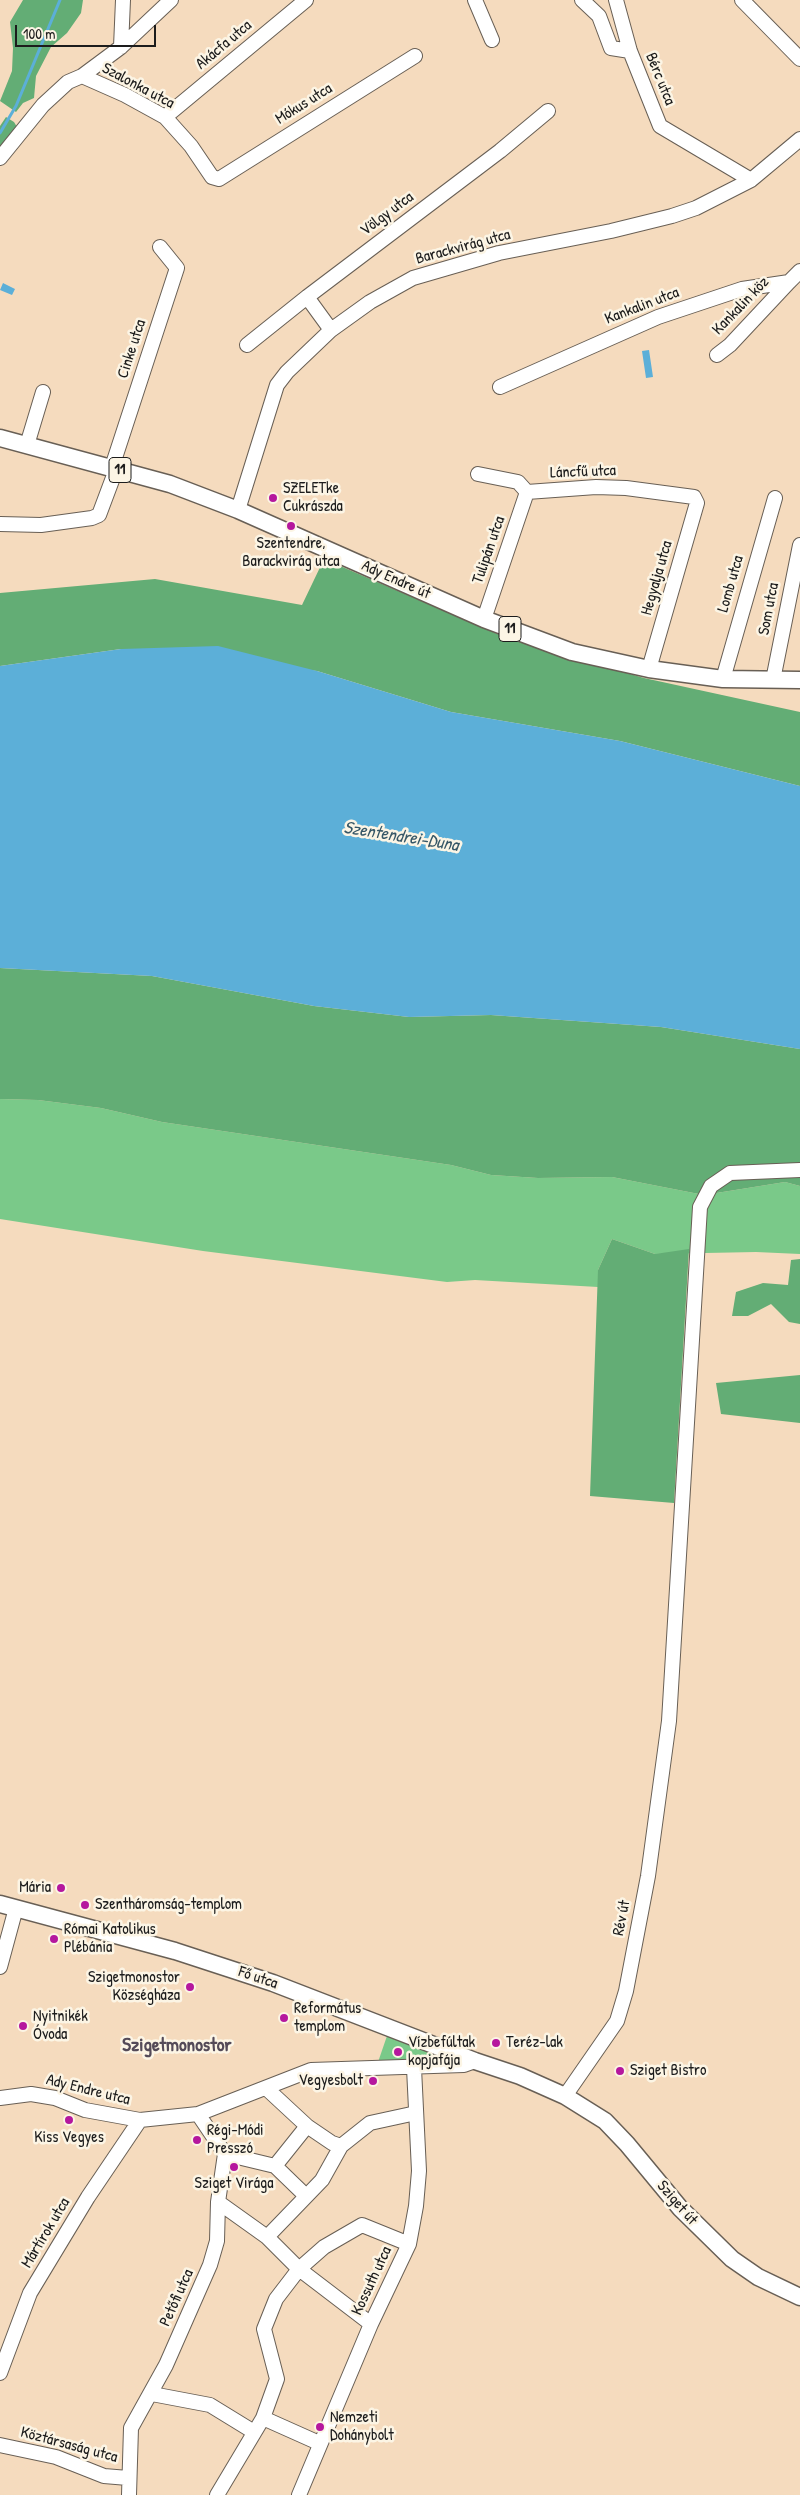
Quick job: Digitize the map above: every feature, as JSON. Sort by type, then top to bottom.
[{"type":"main road","name":"Ady Endre út","points":[[0,438],[170,484],[238,510],[484,619],[572,652],[649,669],[723,679],[800,680]]},
{"type":"main road","name":"Fő utca","points":[[8,1906],[175,1951],[273,1983],[475,2061],[520,2076],[565,2096]]},
{"type":"main road","name":"Sziget út","points":[[565,2096],[605,2121],[627,2144],[680,2208],[732,2259],[758,2277],[800,2297]]},
{"type":"street","points":[[121,48],[121,4],[123,0]]},
{"type":"street","points":[[0,158],[43,105],[68,82],[82,76],[121,48],[171,0]]},
{"type":"street","name":"Akácfa utca","points":[[165,117],[306,0]]},
{"type":"street","points":[[474,0],[492,40]]},
{"type":"street","points":[[582,0],[599,16],[611,48],[630,51]]},
{"type":"street","name":"Bérc utca","points":[[616,0],[630,51],[660,126],[751,180]]},
{"type":"street","points":[[742,0],[800,59]]},
{"type":"street","name":"Mókus utca","points":[[212,177],[219,178],[415,56]]},
{"type":"street","name":"Szalonka utca","points":[[82,76],[125,95],[165,117],[191,146],[212,177]]},
{"type":"street","name":"Völgy utca","points":[[247,345],[307,296],[500,152],[548,111]]},
{"type":"street","name":"Barackvirág utca","points":[[238,510],[278,385],[287,372],[331,330],[370,302],[413,278],[499,254],[672,216],[696,208],[751,180],[800,139]]},
{"type":"street","name":"Cinke utca","points":[[112,467],[177,268],[160,247]]},
{"type":"street","points":[[790,282],[800,271]]},
{"type":"street","name":"Kankalin köz","points":[[716,354],[730,345],[790,282]]},
{"type":"street","name":"Kankalin utca","points":[[500,387],[658,317],[742,289],[790,282]]},
{"type":"street","points":[[307,296],[331,330]]},
{"type":"street","points":[[27,445],[42,392]]},
{"type":"street","points":[[0,524],[41,525],[92,518],[100,515],[114,475],[112,467]]},
{"type":"street","points":[[478,474],[518,482],[527,492]]},
{"type":"street","name":"Láncfű utca","points":[[527,492],[596,487],[626,488],[694,497]]},
{"type":"street","name":"Tulipán utca","points":[[484,619],[527,492]]},
{"type":"street","name":"Hegyalja utca","points":[[649,669],[697,503],[694,497]]},
{"type":"street","name":"Lomb utca","points":[[723,679],[774,498]]},
{"type":"street","name":"Som utca","points":[[773,680],[800,545]]},
{"type":"street","name":"Rév út","points":[[565,2096],[617,2021],[626,1991],[648,1876],[668,1730],[700,1207],[710,1186],[730,1173],[800,1170]]},
{"type":"street","points":[[0,1968],[8,1906]]},
{"type":"street","name":"Ady Endre utca","points":[[0,2098],[31,2094],[55,2098],[85,2110],[140,2120],[198,2114],[311,2070],[414,2068],[464,2065],[475,2061]]},
{"type":"street","name":"Kossuth utca","points":[[299,2495],[371,2324],[409,2244],[416,2206],[419,2171],[414,2068]]},
{"type":"street","points":[[266,2088],[307,2126],[332,2143],[341,2146]]},
{"type":"street","points":[[266,2237],[322,2180],[341,2146],[370,2123],[416,2112]]},
{"type":"street","points":[[198,2114],[225,2154],[275,2166],[306,2196]]},
{"type":"street","name":"Mártírok utca","points":[[0,2373],[30,2293],[88,2197],[140,2120]]},
{"type":"street","points":[[275,2166],[307,2126]]},
{"type":"street","name":"Petőfi utca","points":[[130,2495],[128,2478],[131,2428],[152,2394],[210,2266],[217,2241],[218,2202],[225,2154]]},
{"type":"street","points":[[218,2202],[266,2237],[299,2269],[371,2324]]},
{"type":"street","points":[[217,2495],[263,2418],[277,2379],[264,2329],[276,2299],[299,2269],[324,2247],[362,2225],[409,2244]]},
{"type":"street","points":[[152,2394],[210,2405],[254,2432]]},
{"type":"street","points":[[263,2418],[320,2442]]},
{"type":"street","name":"Köztársaság utca","points":[[0,2445],[56,2456],[104,2476],[128,2478]]},
{"type":"green space","points":[[23,0],[83,0],[81,13],[67,33],[51,47],[36,76],[34,98],[23,103],[16,112],[0,101],[12,71],[13,48],[10,22]]},
{"type":"green space","points":[[6,117],[14,122],[17,127],[0,149],[0,126]]},
{"type":"green space","points":[[324,559],[509,639],[644,678],[800,712],[800,786],[620,741],[451,712],[317,671],[121,649],[0,666],[0,593],[155,579],[302,605]]},
{"type":"green space","points":[[0,968],[152,976],[314,1006],[409,1017],[491,1015],[661,1027],[800,1049],[800,1186],[785,1182],[704,1195],[612,1177],[538,1178],[491,1175],[451,1165],[162,1122],[101,1108],[38,1100],[0,1099]]},
{"type":"green space","points":[[0,1099],[38,1100],[101,1108],[162,1122],[451,1165],[491,1175],[538,1178],[612,1177],[704,1195],[785,1182],[800,1186],[800,1254],[756,1252],[655,1254],[612,1239],[598,1270],[598,1287],[475,1280],[447,1282],[203,1251],[0,1219]]},
{"type":"green space","points":[[612,1239],[655,1254],[689,1249],[674,1503],[590,1496],[598,1270]]},
{"type":"green space","points":[[800,1259],[800,1324],[789,1322],[771,1304],[748,1316],[732,1316],[736,1292],[763,1283],[788,1285],[791,1260]]},
{"type":"green space","points":[[800,1375],[800,1423],[721,1414],[716,1383]]},
{"type":"green space","points":[[388,2033],[461,2060],[377,2065]]},
{"type":"water","points":[[3,283],[15,289],[12,295],[0,290]]},
{"type":"water","points":[[649,350],[653,377],[646,378],[642,351]]},
{"type":"water","name":"Szentendrei-Duna","points":[[218,646],[317,671],[451,712],[620,741],[800,786],[800,1049],[661,1027],[491,1015],[409,1017],[314,1006],[152,976],[0,968],[0,666],[121,649]]},
{"type":"waterway","points":[[0,133],[16,106],[60,0]]},
{"type":"place","name":"SZELETke Cukrászda","points":[[273,498]]},
{"type":"place","name":"Szentendre, Barackvirág utca","points":[[291,526]]},
{"type":"place","name":"Mária","points":[[61,1888]]},
{"type":"place","name":"Szentháromság-templom","points":[[85,1905]]},
{"type":"place","name":"Római Katolikus Plébánia","points":[[54,1939]]},
{"type":"place","name":"Szigetmonostor Községháza","points":[[190,1987]]},
{"type":"place","name":"Református templom","points":[[284,2018]]},
{"type":"place","name":"Nyitnikék Óvoda","points":[[23,2026]]},
{"type":"place","name":"Teréz-lak","points":[[496,2043]]},
{"type":"place","name":"Vízbefúltak kopjafája","points":[[398,2052]]},
{"type":"place","name":"Sziget Bistro","points":[[620,2071]]},
{"type":"place","name":"Vegyesbolt","points":[[373,2081]]},
{"type":"place","name":"Kiss Vegyes","points":[[69,2120]]},
{"type":"place","name":"Régi-Módi Presszó","points":[[197,2140]]},
{"type":"place","name":"Sziget Virága","points":[[234,2167]]},
{"type":"place","name":"Nemzeti Dohánybolt","points":[[320,2427]]},
{"type":"district","name":"Szigetmonostor","points":[[177,2046]]}]
